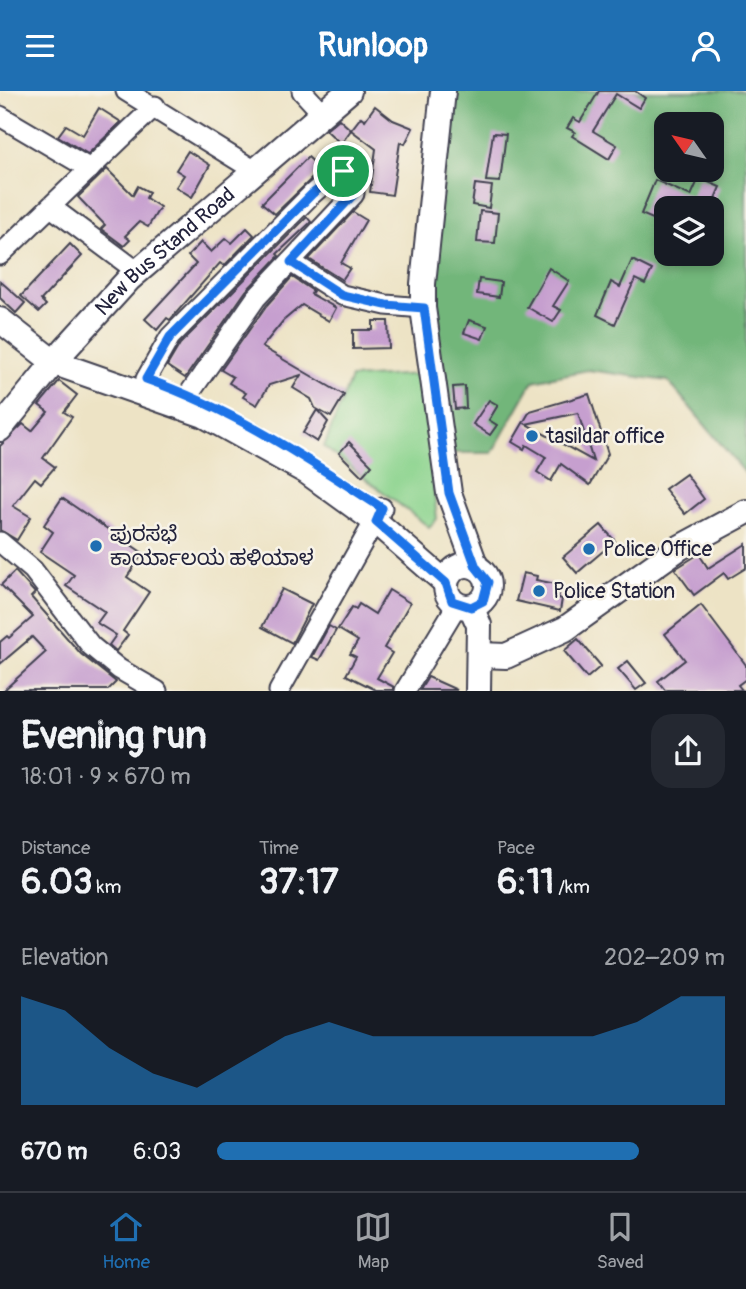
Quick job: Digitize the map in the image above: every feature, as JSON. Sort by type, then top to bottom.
[{"type":"main road","name":"New Bus Stand Road","points":[[0,429],[60,356],[138,272],[349,91]]},
{"type":"main road","points":[[443,91],[423,284],[449,493],[476,567],[486,576],[488,589],[483,601],[464,606]]},
{"type":"main road","points":[[0,320],[35,345],[204,415],[379,515]]},
{"type":"main road","points":[[60,356],[146,379],[223,409],[300,454],[379,515],[449,577]]},
{"type":"main road","points":[[480,655],[506,656],[565,629],[679,548],[746,512]]},
{"type":"main road","points":[[476,567],[463,565],[449,577],[448,595],[464,606],[479,625],[478,691]]},
{"type":"street","points":[[126,91],[155,106],[257,172]]},
{"type":"street","points":[[302,91],[323,114]]},
{"type":"street","points":[[0,255],[155,106]]},
{"type":"street","points":[[0,116],[90,169]]},
{"type":"street","points":[[146,379],[170,337],[312,194],[335,174],[343,171],[353,178],[354,194],[256,298],[189,394]]},
{"type":"street","points":[[51,207],[138,272]]},
{"type":"street","points":[[291,262],[342,295],[386,305],[424,308]]},
{"type":"street","points":[[279,691],[379,515]]},
{"type":"street","points":[[0,542],[33,570],[91,646],[119,669],[157,691]]},
{"type":"street","points":[[405,691],[464,606]]},
{"type":"green space","points":[[453,91],[746,91],[746,474],[668,381],[588,370],[533,381],[492,453],[452,453],[431,290]]},
{"type":"green space","points":[[421,374],[437,519],[429,527],[324,447],[351,378]]},
{"type":"building","points":[[599,91],[635,91],[645,98],[639,108],[616,94],[593,131],[617,145],[609,159],[572,136],[575,132],[567,128],[573,118],[580,122]]},
{"type":"building","points":[[375,106],[393,120],[413,128],[405,144],[400,142],[392,195],[370,192],[376,149],[351,130],[361,117],[365,120]]},
{"type":"building","points":[[99,108],[121,122],[88,154],[58,136],[66,125],[83,135]]},
{"type":"building","points":[[339,119],[351,130],[341,144],[326,130]]},
{"type":"building","points":[[493,133],[506,134],[500,182],[486,181]]},
{"type":"building","points":[[339,146],[351,157],[327,164],[275,214],[262,203],[308,157],[319,167]]},
{"type":"building","points":[[188,151],[210,165],[192,197],[176,187],[184,175],[176,170]]},
{"type":"building","points":[[107,169],[133,195],[138,186],[149,192],[146,198],[160,207],[148,227],[139,222],[125,236],[130,240],[124,246],[101,229],[105,225],[78,197]]},
{"type":"building","points":[[654,182],[691,196],[654,196],[654,220],[641,214]]},
{"type":"building","points":[[697,182],[708,182],[720,187],[716,196],[691,196]]},
{"type":"building","points":[[475,184],[492,186],[489,208],[472,205]]},
{"type":"building","points":[[480,211],[498,213],[495,243],[477,242]]},
{"type":"building","points":[[353,212],[366,220],[341,263],[350,268],[342,280],[309,259]]},
{"type":"building","points":[[307,217],[311,222],[277,254],[279,256],[246,291],[185,378],[167,366],[180,344]]},
{"type":"building","points":[[247,228],[254,235],[224,266],[220,263],[170,320],[167,318],[157,330],[145,319],[196,264],[188,256],[201,242],[211,252],[226,238],[232,243]]},
{"type":"building","points":[[70,244],[82,256],[41,300],[46,305],[39,312],[21,296]]},
{"type":"building","points":[[632,260],[652,270],[645,284],[635,279],[615,324],[597,315],[611,282],[620,287]]},
{"type":"building","points":[[549,268],[569,281],[553,306],[561,310],[553,322],[527,307]]},
{"type":"building","points":[[292,277],[313,291],[311,294],[336,308],[329,321],[302,305],[283,321],[262,347],[344,395],[331,417],[315,408],[311,399],[293,388],[301,375],[269,385],[257,405],[243,397],[246,393],[229,383],[233,377],[221,370],[266,306]]},
{"type":"building","points":[[479,279],[501,282],[499,297],[477,294]]},
{"type":"building","points":[[0,281],[25,303],[16,313],[0,298]]},
{"type":"building","points":[[469,320],[487,326],[482,339],[464,333]]},
{"type":"building","points":[[373,321],[388,321],[389,348],[353,349],[353,330],[373,330]]},
{"type":"building","points":[[59,381],[77,395],[64,412],[72,417],[43,458],[55,467],[41,483],[35,478],[13,506],[31,517],[17,540],[0,530],[0,446],[23,424],[32,431],[48,412],[39,405]]},
{"type":"building","points":[[465,386],[466,408],[455,409],[453,387]]},
{"type":"building","name":"tasildar office","points":[[589,394],[608,454],[590,485],[561,464],[551,481],[537,472],[546,457],[526,445],[524,449],[512,442],[530,411]],"holes":[[[578,413],[593,461],[526,424]]]},
{"type":"building","points":[[489,400],[498,405],[489,420],[497,425],[490,435],[473,424]]},
{"type":"building","points":[[317,410],[328,422],[317,442],[303,433]]},
{"type":"building","points":[[349,442],[372,465],[362,476],[339,453]]},
{"type":"building","points":[[686,474],[704,499],[685,514],[665,489]]},
{"type":"building","points":[[62,498],[143,553],[127,577],[149,592],[123,631],[128,635],[116,651],[109,645],[116,635],[97,623],[105,612],[66,586],[74,575],[40,552],[53,532],[44,525]]},
{"type":"building","name":"Police Office","points":[[601,525],[615,541],[577,573],[563,557]]},
{"type":"building","points":[[746,544],[746,568],[728,579],[724,573],[694,595],[675,569],[699,554],[708,568]]},
{"type":"building","points":[[15,571],[35,593],[31,597],[81,654],[116,682],[108,690],[4,690],[46,652],[32,637],[0,664],[0,642],[7,636],[9,638],[33,617],[1,585]]},
{"type":"building","name":"Police Station","points":[[523,573],[537,576],[536,580],[561,585],[558,598],[562,599],[560,611],[516,601]]},
{"type":"building","points":[[282,589],[312,604],[292,643],[262,627]]},
{"type":"building","points":[[389,590],[410,603],[384,648],[392,653],[377,678],[394,687],[393,690],[376,690],[346,675],[356,657],[350,654],[358,641],[338,629],[352,607],[356,609],[359,604],[375,614]]},
{"type":"building","points":[[701,605],[746,665],[746,679],[738,685],[742,690],[665,690],[658,681],[685,660],[665,634]]},
{"type":"building","points":[[329,626],[336,630],[319,660],[312,657]]},
{"type":"building","points":[[578,639],[601,666],[587,678],[564,651]]},
{"type":"building","points":[[628,661],[646,683],[636,690],[618,669]]},
{"type":"building","points":[[428,677],[457,690],[420,690]]},
{"type":"place","name":"tasildar office","points":[[532,436]]},
{"type":"place","name":"ಪುರಸಭೆ ಕಾರ್ಯಾಲಯ ಹಳಿಯಾಳ","points":[[96,546]]},
{"type":"place","name":"Police Office","points":[[589,549]]},
{"type":"place","name":"Police Station","points":[[539,591]]},
{"type":"route","points":[[343,171],[353,178],[356,187],[354,194],[291,262],[342,295],[386,305],[424,308],[449,493],[476,567],[482,570],[488,582],[483,601],[471,607],[457,605],[452,601],[446,583],[376,522],[382,508],[311,461],[223,409],[146,379],[170,337],[312,194],[335,174],[343,171]]}]
